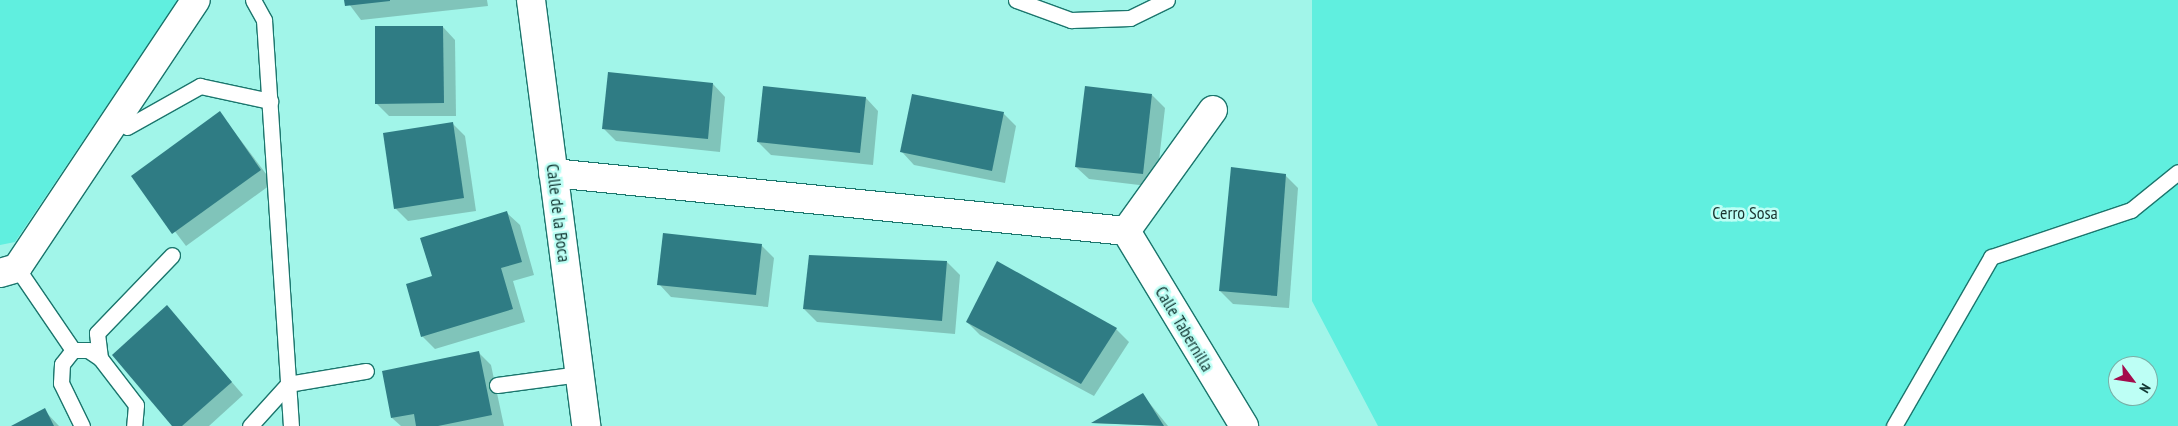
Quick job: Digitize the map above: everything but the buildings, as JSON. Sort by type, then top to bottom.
[{"type":"street","points":[[8,271],[196,0]]},
{"type":"street","name":"Calle de la Boca","points":[[531,0],[586,426]]},
{"type":"street","points":[[553,174],[1126,231],[1213,110]]},
{"type":"street","name":"Calle Tabernilla","points":[[1126,231],[1244,426]]},
{"type":"lane","points":[[253,0],[264,20],[291,426]]},
{"type":"lane","points":[[1016,0],[1070,20],[1130,18],[1167,0]]},
{"type":"lane","points":[[127,127],[200,86],[270,101]]},
{"type":"lane","points":[[1894,426],[1991,257],[2131,210],[2178,172]]},
{"type":"lane","points":[[100,358],[97,333],[172,255]]},
{"type":"lane","points":[[8,271],[73,350]]},
{"type":"lane","points":[[73,350],[88,350],[100,358],[136,405],[134,426]]},
{"type":"lane","points":[[73,350],[62,364],[61,383],[82,426]]},
{"type":"lane","points":[[250,426],[288,384],[366,371]]},
{"type":"lane","points":[[497,386],[579,374]]},
{"type":"green space","points":[[0,0],[178,0],[15,242],[0,245]]},
{"type":"green space","name":"Cerro Sosa","points":[[1312,0],[2178,0],[2178,426],[1378,426],[1312,301]]}]
